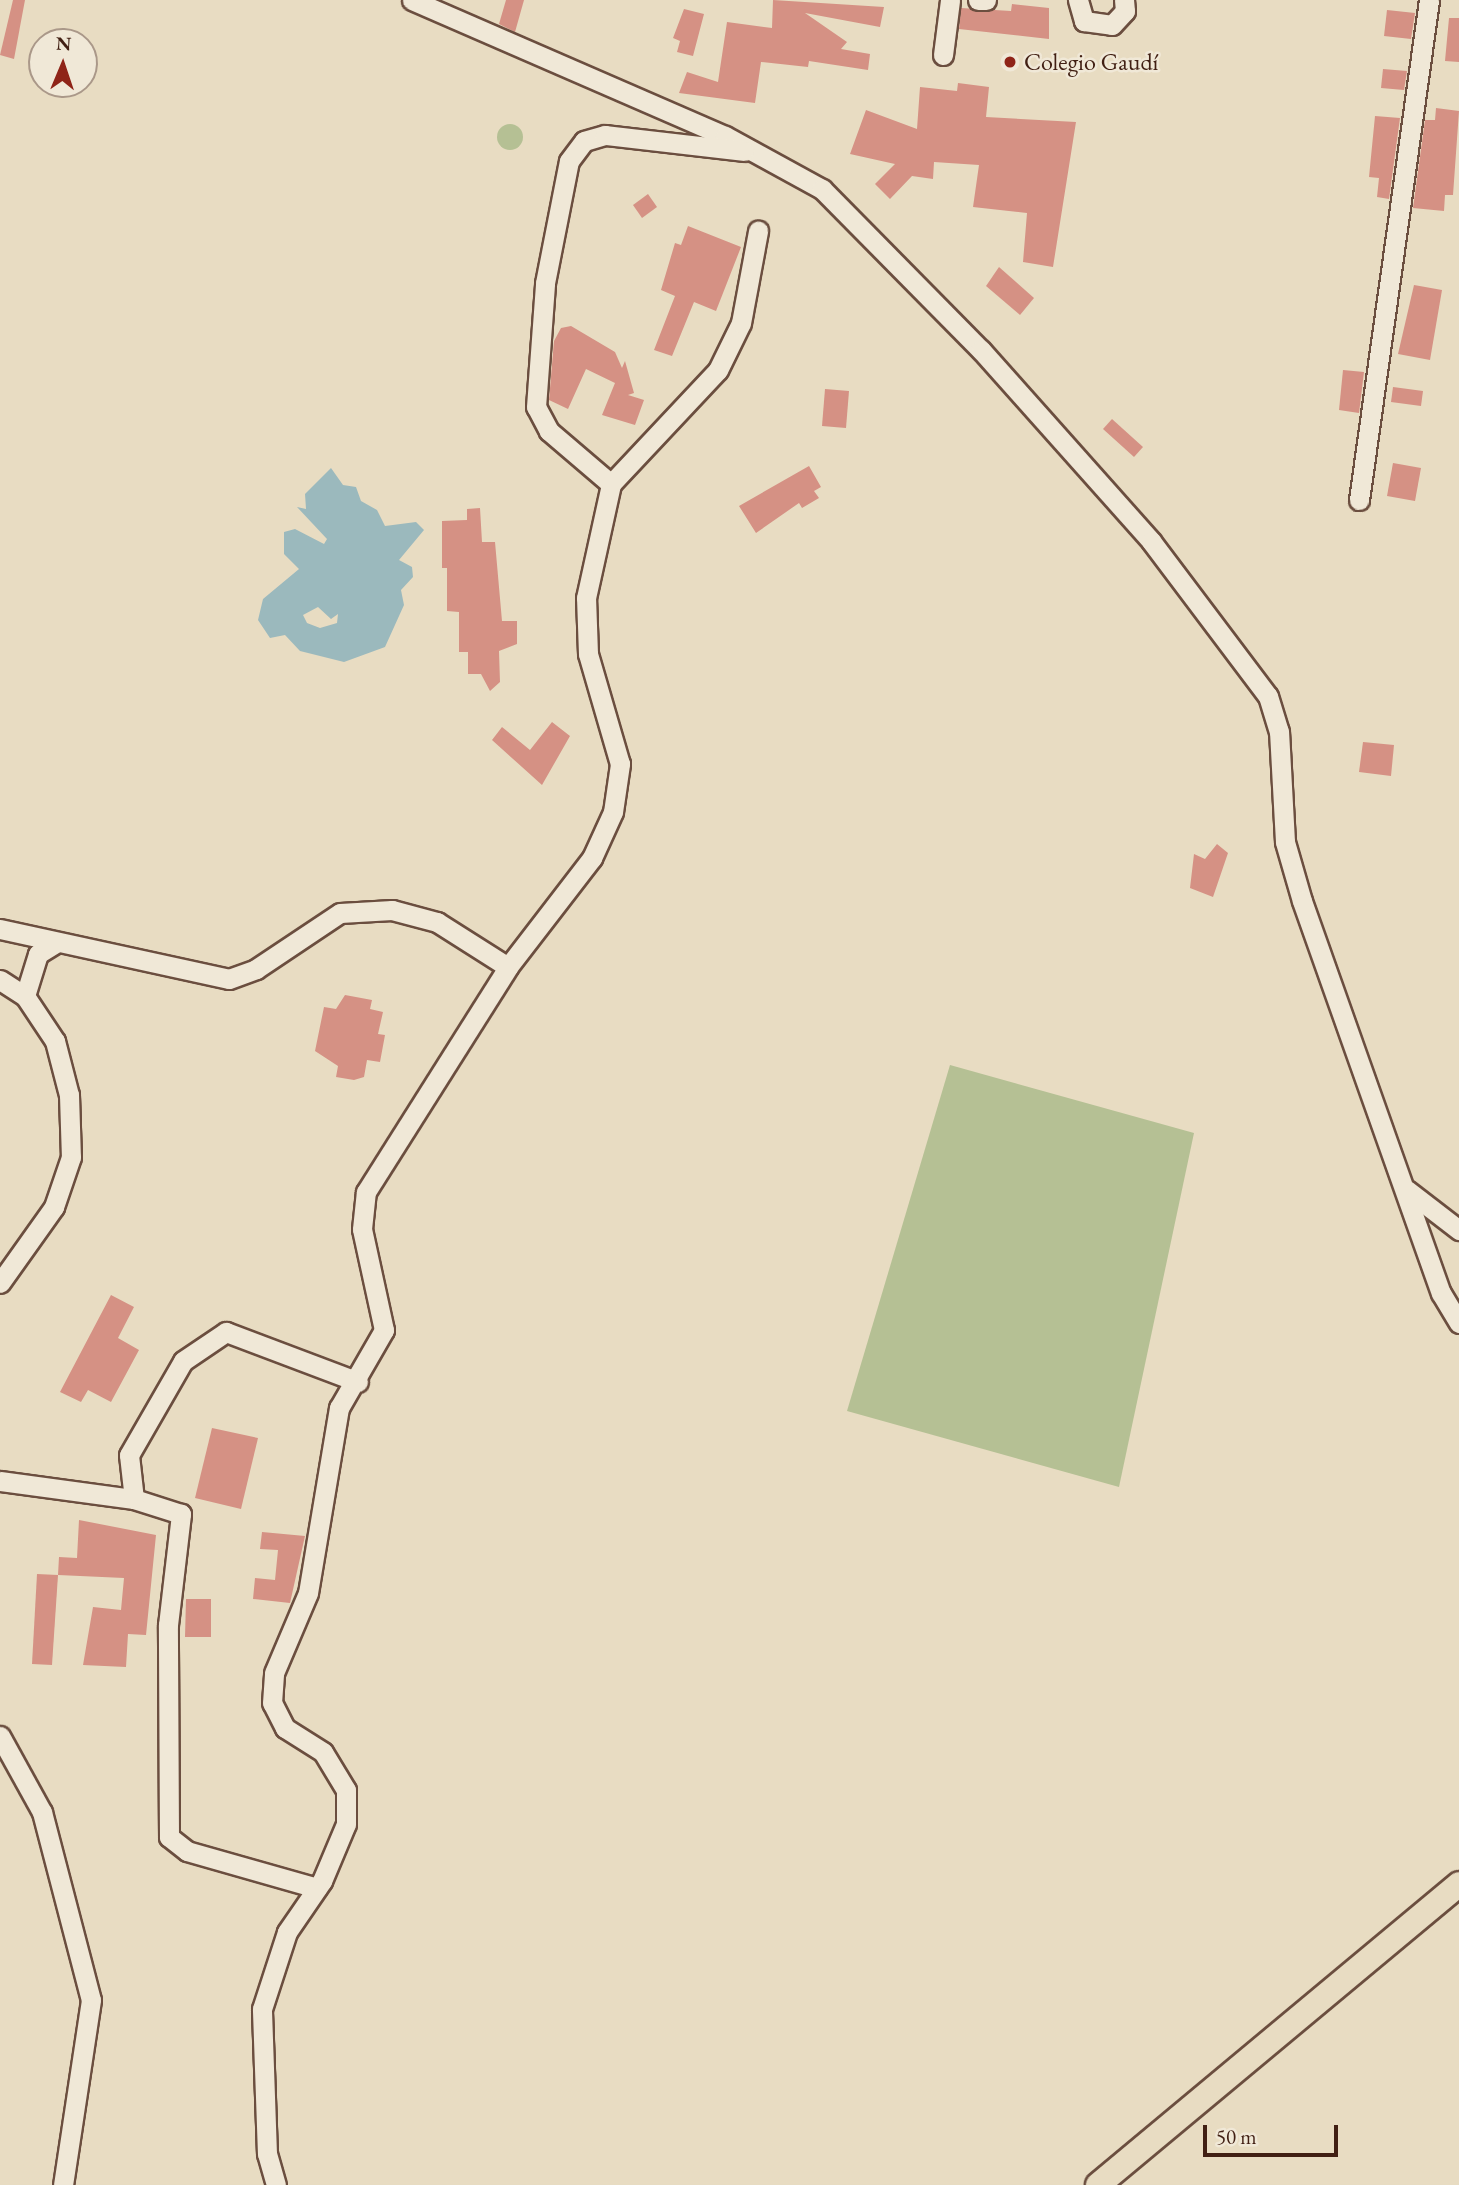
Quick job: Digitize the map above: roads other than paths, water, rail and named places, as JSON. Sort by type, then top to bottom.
[{"type":"main road","points":[[1098,2185],[1459,1884]]},
{"type":"street","points":[[412,0],[765,155],[822,189],[981,350],[1151,541],[1268,696],[1279,731],[1285,842],[1441,1293],[1459,1323]]},
{"type":"street","points":[[943,55],[950,0]]},
{"type":"street","points":[[978,0],[986,0]]},
{"type":"street","points":[[1078,0],[1084,21],[1112,25],[1125,11],[1124,0]]},
{"type":"street","points":[[1359,500],[1429,0]]},
{"type":"street","points":[[611,484],[549,431],[536,407],[545,282],[569,161],[584,141],[605,135],[765,155]]},
{"type":"street","points":[[276,2185],[267,2154],[262,2009],[287,1932],[317,1888],[346,1824],[346,1790],[323,1752],[285,1728],[272,1703],[274,1673],[308,1593],[339,1408],[358,1382],[384,1330],[362,1229],[366,1192],[508,967],[592,858],[612,812],[620,764],[588,654],[586,598],[611,484],[718,370],[741,323],[758,232]]},
{"type":"street","points":[[0,929],[229,979],[256,969],[340,913],[392,910],[438,922],[508,967]]},
{"type":"street","points":[[25,996],[38,954],[57,942]]},
{"type":"street","points":[[0,980],[25,996],[55,1041],[69,1095],[71,1157],[54,1207],[0,1283]]},
{"type":"street","points":[[1407,1190],[1459,1230]]},
{"type":"street","points":[[134,1499],[129,1455],[183,1361],[200,1343],[226,1332],[358,1382]]},
{"type":"street","points":[[0,1481],[134,1499],[181,1514],[168,1625],[169,1837],[187,1851],[317,1888]]},
{"type":"street","points":[[0,1737],[41,1812],[91,2000],[64,2185]]},
{"type":"water","points":[[331,468],[343,485],[356,487],[361,501],[377,510],[385,526],[416,522],[424,530],[399,560],[412,567],[413,577],[401,590],[404,605],[385,647],[344,662],[300,651],[285,635],[270,638],[258,620],[263,599],[299,569],[284,554],[284,532],[295,529],[324,544],[327,539],[297,507],[306,509],[305,494]],"holes":[[[318,607],[331,619],[338,614],[337,623],[320,628],[307,623],[303,615]]]},
{"type":"place","name":"Colegio Gaudí","points":[[1010,62]]}]
